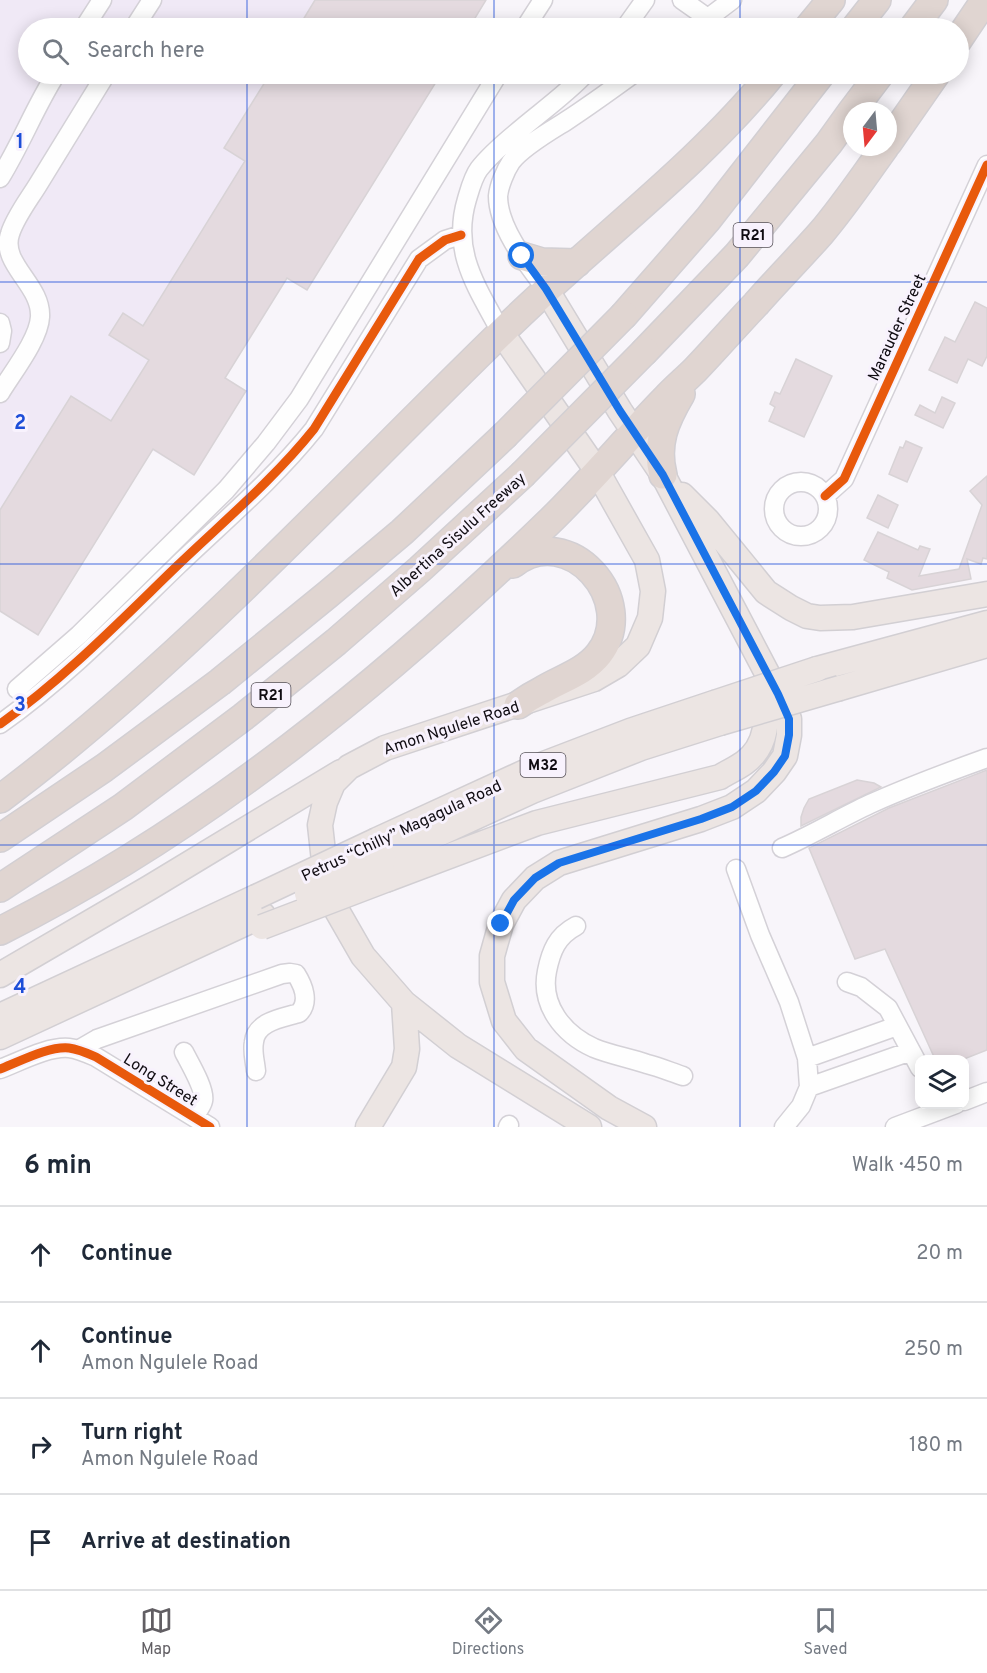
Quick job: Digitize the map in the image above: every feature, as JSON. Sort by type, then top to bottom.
[{"type":"highway","points":[[816,18],[831,0]]},
{"type":"highway","points":[[863,18],[877,0]]},
{"type":"highway","points":[[920,18],[934,0]]},
{"type":"highway","points":[[969,24],[986,0]]},
{"type":"highway","points":[[0,799],[76,739],[179,649],[292,542],[501,332],[546,289],[643,205],[699,152],[764,84]]},
{"type":"highway","name":"R21","points":[[0,838],[104,768],[220,682],[402,532],[504,436],[624,315],[708,219],[813,84]]},
{"type":"highway","name":"Albertina Sisulu Freeway","points":[[859,102],[872,84]]},
{"type":"highway","points":[[897,130],[929,84]]},
{"type":"highway","name":"Albertina Sisulu Freeway","points":[[0,888],[123,807],[243,717],[344,635],[420,569],[522,475],[737,255],[843,123]]},
{"type":"highway","points":[[0,931],[136,853],[279,755],[363,690],[463,603],[553,519],[695,370],[822,231],[878,156]]},
{"type":"highway","points":[[522,256],[542,262],[578,263]]},
{"type":"highway","points":[[663,476],[659,461],[661,438],[671,411],[695,370]]},
{"type":"highway","points":[[463,603],[518,560],[538,552],[560,552],[571,557],[582,564],[601,583],[611,611],[611,626],[607,641],[598,655],[571,676],[518,705]]},
{"type":"main road","points":[[546,289],[663,476],[744,628],[789,719],[785,756],[756,791],[732,807],[701,819],[559,863],[535,878],[514,900],[501,924],[492,956],[492,982],[504,1022],[526,1049],[609,1108],[644,1127]]},
{"type":"main road","name":"Amon Ngulele Road","points":[[501,332],[597,471],[647,560],[654,591],[650,618],[638,646],[618,665],[594,679],[385,748],[349,767],[333,783],[325,802],[320,825],[324,861],[336,909],[363,956],[404,1003],[458,1046],[589,1127]]},
{"type":"main road","points":[[663,476],[708,521],[766,592],[807,616],[853,617],[987,594]]},
{"type":"main road","name":"Petrus “Chilly” Magagula Road","points":[[717,713],[817,669],[987,623]]},
{"type":"main road","points":[[260,913],[383,859],[720,777],[746,762],[762,742],[767,721],[764,697],[744,628]]},
{"type":"main road","name":"Petrus “Chilly” Magagula Road","points":[[0,1017],[260,913],[383,859],[536,767],[630,731],[840,688],[987,645]]},
{"type":"main road","points":[[0,975],[349,767]]},
{"type":"main road","name":"Petrus “Chilly” Magagula Road","points":[[0,1037],[127,979],[260,913]]},
{"type":"main road","points":[[368,1127],[404,1067],[407,1049],[404,1003]]},
{"type":"street","points":[[90,18],[102,0]]},
{"type":"street","points":[[140,18],[152,0]]},
{"type":"street","points":[[531,18],[543,0]]},
{"type":"street","points":[[632,18],[645,0]]},
{"type":"street","points":[[682,0],[697,18]]},
{"type":"street","points":[[710,18],[732,0]]},
{"type":"street","points":[[0,178],[18,148],[50,84]]},
{"type":"street","points":[[0,393],[36,334],[40,317],[39,301],[13,261],[9,235],[100,84]]},
{"type":"street","points":[[17,689],[79,635],[226,489],[267,443],[299,399],[492,84]]},
{"type":"street","points":[[501,332],[475,283],[464,252],[461,235],[466,201],[478,171],[512,136],[573,84]]},
{"type":"street","points":[[546,289],[510,237],[498,196],[504,176],[516,156],[620,84]]},
{"type":"street","name":"Marauder Street","points":[[825,496],[844,479],[987,165]]},
{"type":"street","points":[[0,724],[88,650],[300,447],[314,429],[419,259],[446,240],[461,235]]},
{"type":"street","points":[[0,323],[2,331],[0,344]]},
{"type":"street","points":[[782,848],[916,784],[987,758]]},
{"type":"street","points":[[736,869],[789,1002],[807,1058],[809,1087],[801,1107],[784,1127]]},
{"type":"street","points":[[576,926],[566,931],[555,945],[547,971],[546,993],[558,1020],[566,1030],[594,1048],[683,1076]]},
{"type":"street","points":[[0,1069],[51,1050],[67,1048],[78,1050],[97,1039],[282,974],[296,974],[304,992],[305,1002],[302,1010],[260,1028],[253,1045],[256,1071]]},
{"type":"street","points":[[847,982],[861,987],[888,1008],[915,1060]]},
{"type":"street","points":[[807,1058],[897,1026]]},
{"type":"street","name":"Long Street","points":[[78,1050],[96,1057],[199,1123]]},
{"type":"street","points":[[809,1087],[910,1051]]},
{"type":"street","points":[[184,1052],[204,1097],[199,1123]]},
{"type":"street","points":[[969,1099],[987,1092]]},
{"type":"street","points":[[895,1127],[934,1109]]},
{"type":"shaded area","points":[[0,0],[486,0],[475,18],[18,18],[18,84],[435,84],[307,290],[287,278],[225,377],[246,391],[194,475],[152,450],[38,635],[0,611]]},
{"type":"building","points":[[315,0],[486,0],[475,18],[304,18]]},
{"type":"building","points":[[264,84],[435,84],[307,290],[287,278],[225,378],[246,391],[194,475],[153,449],[38,635],[0,611],[0,510],[71,396],[111,421],[149,360],[109,335],[123,313],[143,326],[245,161],[224,148]]},
{"type":"building","points":[[975,302],[987,308],[987,356],[982,366],[968,359],[957,383],[929,370],[945,337],[955,342]]},
{"type":"building","points":[[796,359],[832,376],[804,437],[769,421],[775,407],[770,404],[775,392],[780,394]]},
{"type":"building","points":[[942,397],[955,403],[943,428],[915,415],[920,405],[935,413]]},
{"type":"building","points":[[906,441],[922,448],[907,482],[889,474],[900,447],[903,448]]},
{"type":"building","points":[[987,476],[987,559],[983,558],[981,564],[967,559],[971,579],[912,590],[887,578],[889,572],[864,560],[878,532],[918,550],[920,546],[930,549],[919,576],[959,569],[982,505],[970,491]]},
{"type":"building","points":[[878,495],[898,505],[888,528],[867,518]]},
{"type":"building","points":[[987,770],[987,1050],[969,1057],[969,1055],[933,1055],[885,949],[855,959],[809,848],[889,808]]},
{"type":"building","points":[[857,780],[874,783],[881,787],[801,826],[801,817],[809,799]]},
{"type":"cycle path","points":[[825,496],[844,479],[987,165]]},
{"type":"cycle path","points":[[0,724],[92,648],[299,447],[314,429],[419,259],[445,240],[461,235]]},
{"type":"cycle path","points":[[0,1069],[52,1049],[76,1049],[96,1057],[210,1127]]},
{"type":"route","points":[[501,924],[514,900],[535,878],[559,863],[701,819],[732,807],[756,791],[774,772],[785,756],[789,735],[789,719],[778,694],[663,475],[620,411],[546,289],[522,256]]}]
